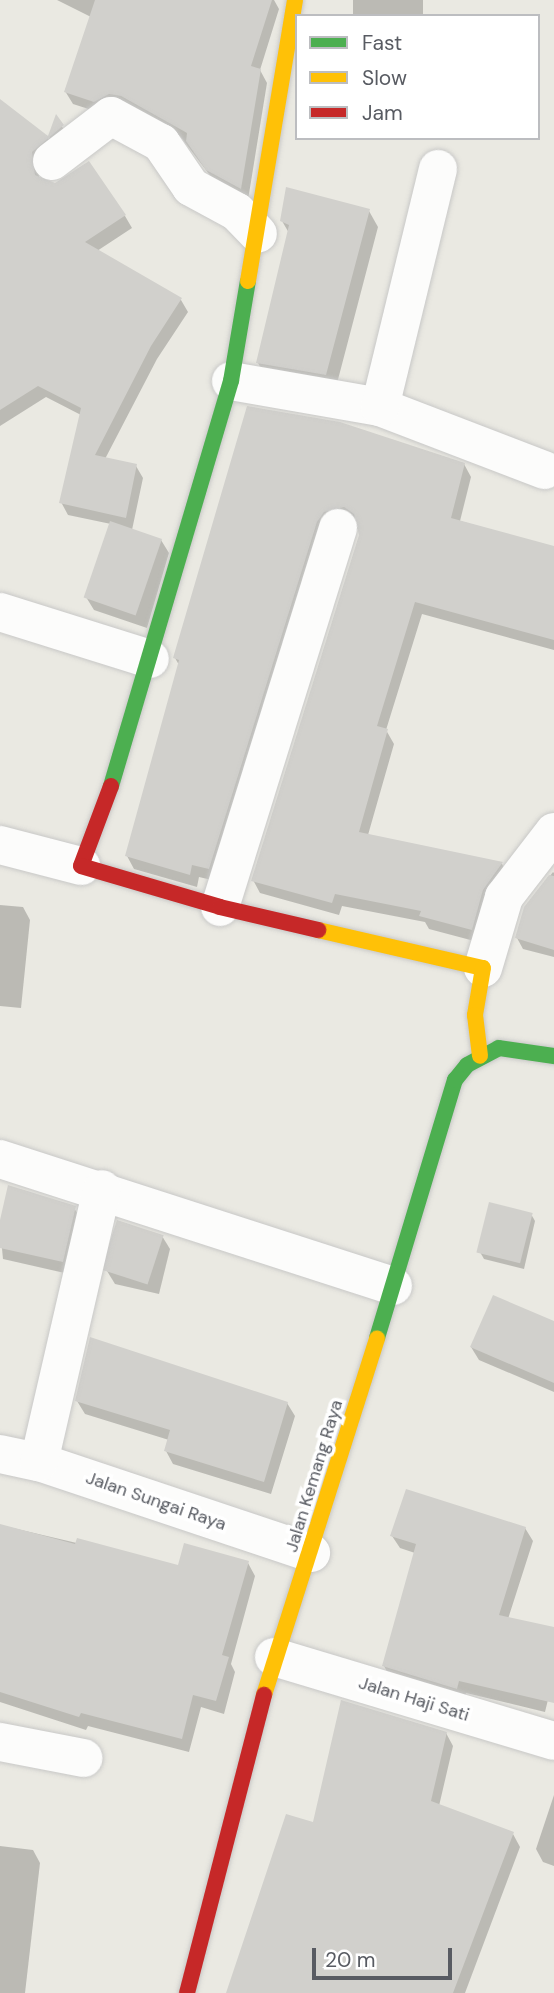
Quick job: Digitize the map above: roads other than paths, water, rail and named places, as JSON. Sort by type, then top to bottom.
[{"type":"street","points":[[81,866],[122,756],[231,381],[258,234],[295,0]]},
{"type":"street","points":[[52,161],[111,116],[161,143],[191,187],[237,212],[258,234]]},
{"type":"street","points":[[380,407],[438,169]]},
{"type":"street","points":[[231,381],[380,407],[544,470]]},
{"type":"street","points":[[220,907],[338,528]]},
{"type":"street","points":[[0,612],[149,659]]},
{"type":"street","points":[[554,832],[544,838],[504,897],[483,968],[475,1014],[480,1056],[499,1048],[554,1056]]},
{"type":"street","points":[[0,845],[220,907],[483,968]]},
{"type":"street","name":"Jalan Kemang Raya","points":[[187,1993],[274,1657],[311,1553],[455,1080],[480,1056]]},
{"type":"street","points":[[0,1159],[102,1189],[393,1286]]},
{"type":"street","points":[[39,1462],[102,1189]]},
{"type":"street","name":"Jalan Sungai Raya","points":[[0,1454],[39,1462],[311,1553]]},
{"type":"street","name":"Jalan Haji Sati","points":[[274,1657],[554,1741]]},
{"type":"street","points":[[0,1742],[83,1758]]}]
